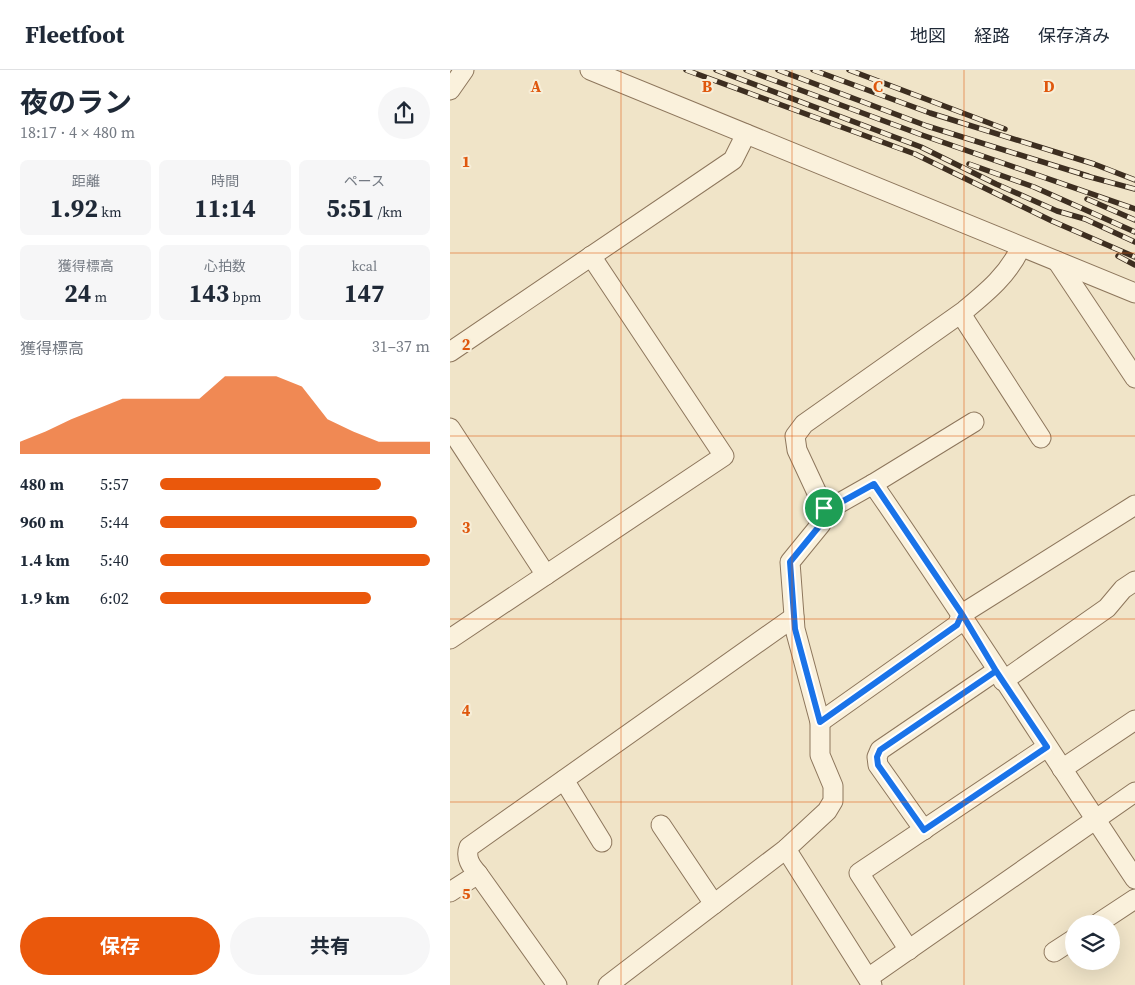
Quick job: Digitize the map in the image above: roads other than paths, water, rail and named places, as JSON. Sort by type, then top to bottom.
[{"type":"street","points":[[450,90],[464,70]]},
{"type":"street","points":[[590,70],[1135,293]]},
{"type":"street","points":[[450,352],[733,160],[746,134]]},
{"type":"street","points":[[608,985],[786,849],[827,812],[833,801],[833,786],[820,755],[820,722],[801,658],[794,618],[790,562],[821,524],[824,508],[797,450],[795,436],[804,424],[961,314],[987,292],[1012,265],[1020,246]]},
{"type":"street","points":[[450,639],[724,456],[591,256]]},
{"type":"street","points":[[1057,260],[1135,378]]},
{"type":"street","points":[[961,314],[1041,438]]},
{"type":"street","points":[[824,508],[836,505],[874,484],[974,422]]},
{"type":"street","points":[[450,428],[546,575]]},
{"type":"street","points":[[874,484],[962,614],[1000,676],[1135,879]]},
{"type":"street","points":[[820,722],[957,625],[962,614],[1135,505]]},
{"type":"street","points":[[924,830],[878,765],[877,757],[880,750],[1107,608],[1123,589],[1135,581]]},
{"type":"street","points":[[557,985],[468,859],[469,847],[794,618]]},
{"type":"street","points":[[1062,769],[1135,720]]},
{"type":"street","points":[[909,950],[859,873],[1047,747]]},
{"type":"street","points":[[564,780],[602,842]]},
{"type":"street","points":[[786,849],[870,982],[909,950],[1135,792]]},
{"type":"street","points":[[661,826],[714,904]]},
{"type":"street","points":[[450,892],[478,874]]},
{"type":"street","points":[[1111,915],[1135,899]]},
{"type":"street","points":[[1054,952],[1065,945]]},
{"type":"railway","points":[[686,70],[915,154],[1052,221],[1135,257]]},
{"type":"railway","points":[[716,70],[921,147],[996,184],[1057,211],[1085,219],[1135,242]]},
{"type":"railway","points":[[746,70],[922,135],[1135,209]]},
{"type":"railway","points":[[778,70],[927,126],[1088,176]]},
{"type":"railway","points":[[813,70],[930,113],[1094,164],[1135,180]]},
{"type":"railway","points":[[849,70],[1005,129]]},
{"type":"railway","points":[[969,164],[1034,187],[1135,232]]},
{"type":"railway","points":[[1083,175],[1135,189]]},
{"type":"railway","points":[[1087,199],[1135,220]]},
{"type":"railway","points":[[1118,256],[1135,265]]}]
